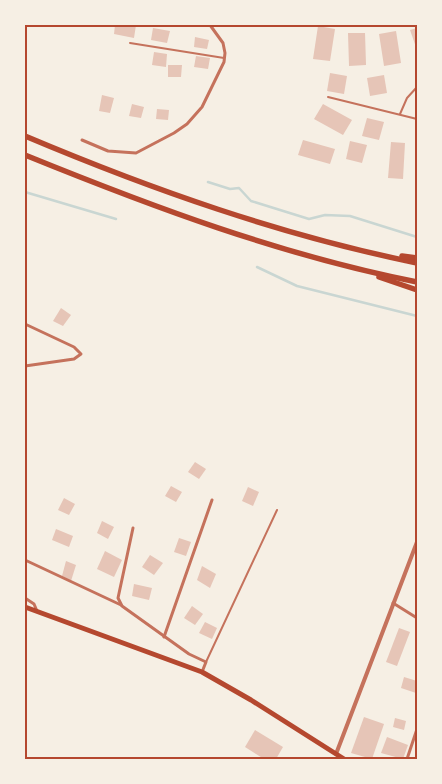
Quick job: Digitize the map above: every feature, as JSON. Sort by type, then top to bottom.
[{"type":"highway","points":[[25,136],[192,202],[270,228],[371,254],[417,263]]},
{"type":"highway","points":[[25,154],[175,214],[368,272],[417,290]]},
{"type":"highway","points":[[371,254],[417,258]]},
{"type":"highway","points":[[368,272],[417,282]]},
{"type":"main road","points":[[25,607],[202,672],[251,700],[344,759]]},
{"type":"street","points":[[82,140],[108,151],[131,153],[174,134],[187,124],[202,107],[224,58],[223,43],[210,25]]},
{"type":"street","points":[[25,324],[74,347],[81,354],[74,359],[25,366]]},
{"type":"street","points":[[164,637],[212,500]]},
{"type":"street","points":[[122,606],[118,598],[133,528]]},
{"type":"street","points":[[336,754],[392,603],[417,542]]},
{"type":"street","points":[[25,560],[122,606],[189,654],[206,662],[202,672]]},
{"type":"street","points":[[25,598],[34,604],[37,612]]},
{"type":"street","points":[[392,603],[417,618]]},
{"type":"street","points":[[407,759],[417,729]]},
{"type":"lane","points":[[130,43],[224,58]]},
{"type":"lane","points":[[400,114],[407,98],[417,88]]},
{"type":"lane","points":[[328,97],[417,119]]},
{"type":"lane","points":[[206,662],[277,510]]},
{"type":"building","points":[[115,25],[136,25],[134,38],[114,34]]},
{"type":"building","points":[[318,26],[335,29],[330,61],[313,59]]},
{"type":"building","points":[[153,28],[170,31],[167,43],[151,40]]},
{"type":"building","points":[[417,28],[417,50],[410,30]]},
{"type":"building","points":[[396,31],[401,63],[384,66],[379,34]]},
{"type":"building","points":[[348,33],[365,33],[366,65],[349,66]]},
{"type":"building","points":[[195,37],[209,40],[207,49],[194,47]]},
{"type":"building","points":[[154,52],[167,54],[166,67],[152,65]]},
{"type":"building","points":[[196,56],[210,58],[208,69],[194,67]]},
{"type":"building","points":[[168,65],[182,65],[181,77],[168,77]]},
{"type":"building","points":[[330,73],[347,76],[344,94],[327,91]]},
{"type":"building","points":[[384,75],[387,93],[370,96],[367,78]]},
{"type":"building","points":[[102,95],[114,98],[110,113],[99,111]]},
{"type":"building","points":[[132,104],[144,107],[141,118],[129,116]]},
{"type":"building","points":[[323,104],[352,120],[343,135],[314,119]]},
{"type":"building","points":[[157,109],[169,110],[168,120],[156,119]]},
{"type":"building","points":[[367,118],[384,122],[379,140],[362,136]]},
{"type":"building","points":[[303,140],[335,149],[330,164],[298,155]]},
{"type":"building","points":[[350,141],[367,145],[362,163],[346,159]]},
{"type":"building","points":[[391,142],[405,143],[403,179],[388,178]]},
{"type":"building","points":[[61,308],[71,315],[63,326],[53,321]]},
{"type":"building","points":[[195,462],[206,469],[199,479],[188,472]]},
{"type":"building","points":[[171,486],[182,492],[176,502],[165,496]]},
{"type":"building","points":[[248,487],[259,492],[253,506],[242,501]]},
{"type":"building","points":[[64,498],[75,504],[69,515],[58,510]]},
{"type":"building","points":[[102,521],[114,527],[108,539],[97,533]]},
{"type":"building","points":[[56,529],[73,536],[69,547],[52,540]]},
{"type":"building","points":[[179,538],[191,542],[186,556],[174,552]]},
{"type":"building","points":[[105,551],[122,560],[114,577],[97,569]]},
{"type":"building","points":[[150,555],[163,563],[154,575],[142,567]]},
{"type":"building","points":[[66,561],[76,565],[71,581],[62,576]]},
{"type":"building","points":[[202,566],[216,574],[210,588],[197,580]]},
{"type":"building","points":[[134,584],[152,588],[149,600],[132,596]]},
{"type":"building","points":[[192,606],[203,614],[195,625],[184,618]]},
{"type":"building","points":[[205,622],[217,628],[212,639],[199,633]]},
{"type":"building","points":[[399,628],[410,632],[397,666],[386,662]]},
{"type":"building","points":[[404,677],[417,681],[416,693],[401,688]]},
{"type":"building","points":[[364,717],[384,724],[372,759],[351,753]]},
{"type":"building","points":[[395,718],[406,721],[404,730],[393,727]]},
{"type":"building","points":[[255,730],[283,747],[276,759],[264,759],[245,747]]},
{"type":"building","points":[[387,737],[408,745],[403,759],[381,753]]},
{"type":"waterway","points":[[208,182],[230,189],[239,188],[251,201],[309,219],[325,215],[350,216],[417,237]]},
{"type":"waterway","points":[[25,192],[116,219]]},
{"type":"waterway","points":[[257,267],[297,286],[417,316]]}]
